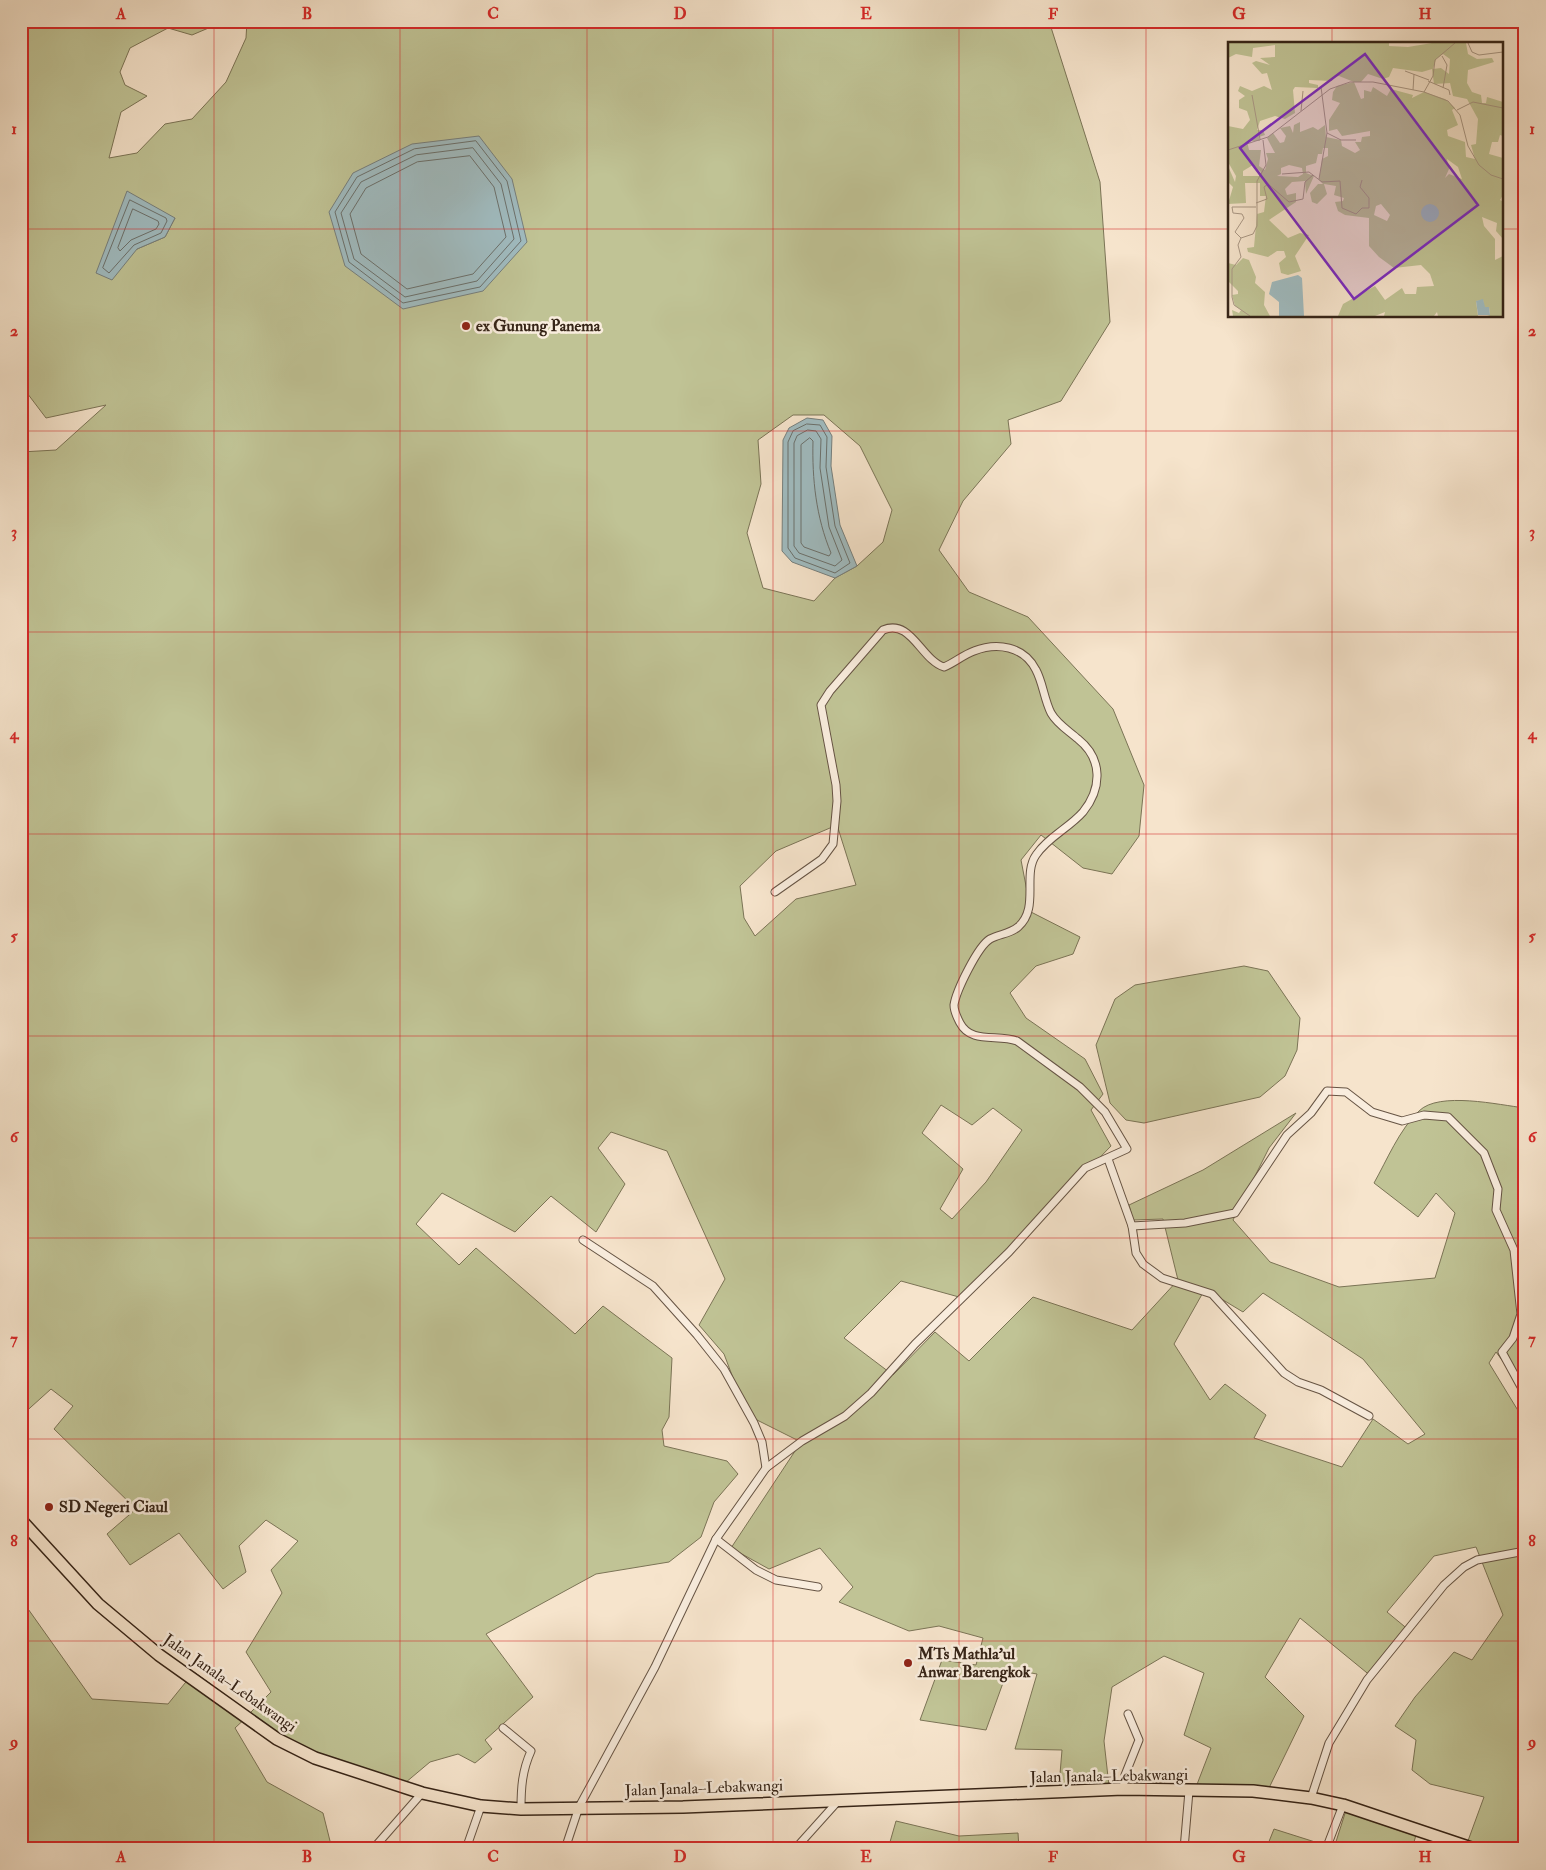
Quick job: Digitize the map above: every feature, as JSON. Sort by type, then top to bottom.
[{"type":"main road","name":"Jalan Janala–Lebakwangi","points":[[21,1520],[98,1604],[159,1655],[277,1739],[315,1758],[422,1793],[481,1806],[521,1809],[682,1807],[1123,1789],[1253,1790],[1311,1798],[1343,1805],[1474,1849]]},
{"type":"street","points":[[566,1849],[579,1807],[655,1667],[716,1539],[766,1468],[802,1441],[845,1416],[871,1393],[915,1344],[1009,1252],[1085,1168],[1108,1159],[1127,1148],[1105,1112],[1080,1088],[1017,1041],[1009,1038],[972,1036],[964,1031],[955,1014],[956,997],[979,949],[990,939],[1018,927],[1027,913],[1035,856],[1082,813],[1093,796],[1098,783],[1096,760],[1088,748],[1066,730],[1052,714],[1035,669],[1022,653],[1005,646],[992,646],[973,651],[944,667],[934,662],[901,628],[890,627],[883,630],[830,691],[821,705],[838,800],[833,844],[822,859],[775,892]]},
{"type":"street","points":[[1132,1226],[1185,1223],[1235,1212],[1288,1136],[1311,1113],[1328,1091],[1346,1092],[1372,1112],[1402,1121],[1424,1114],[1448,1117],[1484,1152],[1498,1190],[1496,1210],[1514,1250],[1521,1314],[1513,1338],[1502,1352],[1525,1394]]},
{"type":"street","points":[[1108,1159],[1132,1226],[1136,1253],[1149,1269],[1162,1278],[1212,1294],[1284,1373],[1298,1382],[1321,1390],[1369,1416]]},
{"type":"street","points":[[583,1240],[647,1281],[698,1335],[724,1369],[754,1423],[762,1442],[766,1468]]},
{"type":"street","points":[[716,1539],[756,1570],[776,1580],[818,1587]]},
{"type":"street","points":[[1311,1798],[1329,1743],[1366,1680],[1444,1584],[1464,1567],[1477,1560],[1525,1551]]},
{"type":"street","points":[[1123,1789],[1124,1775],[1139,1740],[1128,1714]]},
{"type":"street","points":[[503,1728],[531,1751],[524,1767],[521,1785],[521,1809]]},
{"type":"street","points":[[1184,1849],[1190,1791]]},
{"type":"street","points":[[373,1849],[422,1793]]},
{"type":"street","points":[[795,1849],[839,1800]]},
{"type":"street","points":[[1326,1849],[1343,1805]]},
{"type":"street","points":[[466,1849],[481,1806]]},
{"type":"green space","points":[[21,21],[225,21],[192,35],[168,28],[130,48],[120,72],[125,85],[147,96],[121,112],[109,158],[137,153],[165,124],[192,119],[226,82],[246,38],[247,21],[1049,21],[1100,182],[1110,322],[1061,401],[1008,420],[1011,444],[963,501],[939,550],[969,592],[1028,617],[1113,709],[1144,785],[1139,836],[1112,874],[1083,868],[1041,835],[1021,860],[1031,912],[1080,937],[1073,954],[1036,966],[1010,993],[1026,1018],[1085,1059],[1103,1094],[1091,1110],[1111,1146],[1036,1223],[959,1297],[901,1281],[844,1338],[893,1375],[935,1332],[969,1361],[1033,1297],[1132,1330],[1178,1280],[1163,1219],[1133,1220],[1129,1205],[1203,1170],[1296,1113],[1269,1148],[1233,1220],[1270,1262],[1339,1287],[1435,1278],[1455,1213],[1436,1193],[1418,1217],[1374,1183],[1405,1127],[1419,1111],[1428,1105],[1454,1100],[1525,1108],[1525,1391],[1496,1352],[1489,1363],[1525,1422],[1525,1550],[1520,1553],[1525,1558],[1525,1849],[1465,1849],[1484,1797],[1430,1784],[1412,1770],[1416,1740],[1395,1726],[1415,1697],[1454,1652],[1472,1660],[1503,1615],[1476,1547],[1434,1556],[1387,1612],[1410,1631],[1372,1677],[1300,1618],[1265,1677],[1304,1716],[1268,1790],[1196,1787],[1211,1748],[1184,1735],[1204,1673],[1164,1656],[1112,1687],[1104,1741],[1109,1786],[1059,1786],[1062,1750],[1015,1749],[1037,1674],[1008,1669],[986,1730],[920,1720],[942,1660],[976,1665],[983,1638],[939,1626],[909,1631],[839,1602],[853,1587],[820,1548],[769,1569],[731,1548],[801,1442],[747,1415],[724,1354],[699,1325],[725,1279],[667,1151],[611,1132],[598,1148],[625,1184],[596,1232],[551,1196],[515,1232],[442,1193],[416,1224],[459,1265],[476,1248],[575,1334],[603,1306],[672,1358],[669,1417],[662,1430],[664,1446],[727,1461],[738,1474],[714,1502],[701,1537],[669,1562],[596,1574],[486,1634],[533,1697],[485,1740],[492,1749],[475,1763],[458,1754],[430,1762],[405,1783],[289,1746],[250,1714],[235,1728],[267,1782],[323,1813],[331,1845],[337,1849],[21,1849],[21,1599],[92,1699],[168,1704],[194,1672],[250,1713],[271,1692],[246,1652],[282,1593],[271,1570],[298,1541],[266,1520],[239,1546],[246,1572],[223,1589],[179,1533],[130,1565],[107,1534],[136,1509],[54,1429],[73,1406],[51,1389],[21,1416],[21,452],[56,450],[106,405],[46,418],[21,385]],"holes":[[[175,218],[165,237],[137,249]],[[793,415],[824,415],[860,446],[892,510],[883,542],[857,566],[835,578],[814,601],[763,588],[747,533],[761,484],[758,440]],[[837,825],[856,885],[796,899],[755,936],[744,918],[740,886],[776,851]],[[941,1105],[972,1125],[993,1108],[1022,1130],[986,1182],[952,1219],[940,1209],[963,1169],[922,1133]],[[1205,1289],[1243,1312],[1263,1293],[1363,1359],[1425,1434],[1408,1444],[1373,1419],[1342,1467],[1254,1438],[1266,1415],[1225,1384],[1210,1400],[1174,1344]]]},
{"type":"green space","points":[[1244,966],[1268,971],[1300,1018],[1297,1050],[1285,1076],[1260,1097],[1144,1123],[1126,1120],[1110,1103],[1096,1045],[1115,999],[1135,985]]},
{"type":"green space","points":[[1347,1807],[1416,1835],[1412,1849],[1266,1849],[1274,1829],[1334,1848]]},
{"type":"green space","points":[[896,1821],[959,1836],[1018,1833],[1019,1849],[888,1849]]},
{"type":"water","points":[[479,136],[512,179],[527,242],[483,291],[403,309],[345,266],[329,212],[353,173],[412,144]]},
{"type":"water","points":[[127,191],[175,218],[165,237],[137,249],[112,280],[96,273]]},
{"type":"water","points":[[807,418],[823,420],[832,436],[831,466],[840,525],[857,566],[835,578],[792,562],[782,551],[783,440],[789,428]]},
{"type":"place","name":"ex Gunung Panema","points":[[466,326]]},
{"type":"place","name":"SD Negeri Ciaul","points":[[49,1507]]},
{"type":"place","name":"MTs Mathla'ul Anwar Barengkok","points":[[908,1663]]}]
